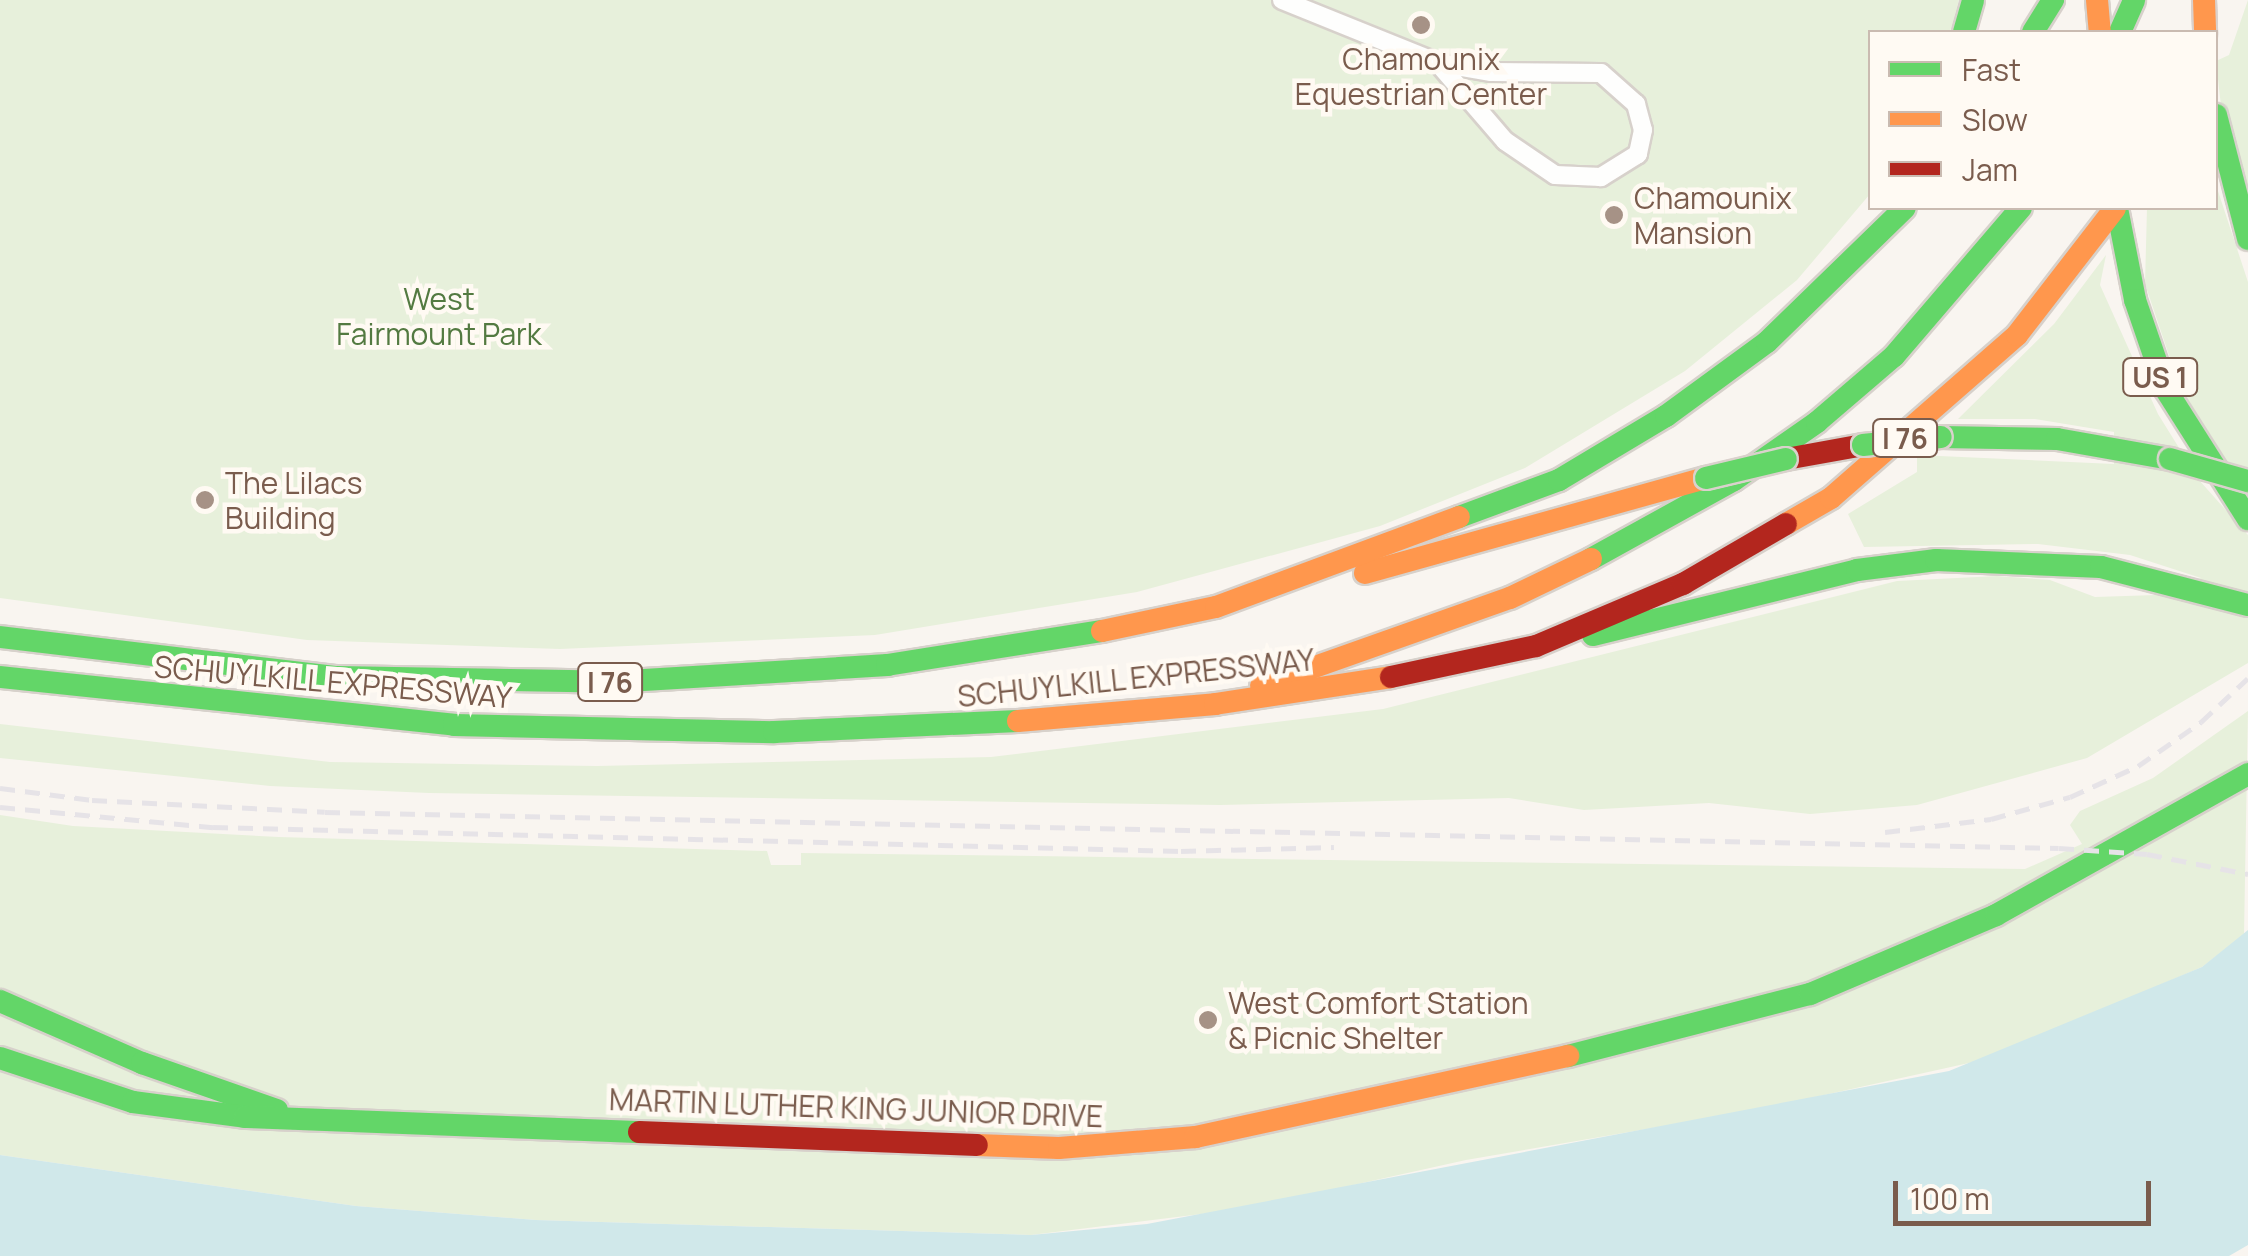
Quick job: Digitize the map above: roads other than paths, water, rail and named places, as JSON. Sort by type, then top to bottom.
[{"type":"main road","points":[[1965,30],[1973,0]]},
{"type":"main road","points":[[2097,0],[2100,30]]},
{"type":"main road","points":[[2121,30],[2134,0]]},
{"type":"main road","points":[[2203,30],[2204,0]]},
{"type":"main road","points":[[2204,30],[2214,0]]},
{"type":"main road","points":[[2218,124],[2248,240]]},
{"type":"main road","points":[[1801,312],[1881,210]]},
{"type":"main road","name":"SCHUYLKILL EXPRESSWAY","points":[[0,637],[337,676],[611,682],[918,661],[1074,638],[1216,607],[1559,480],[1705,389],[1801,312],[1904,210]]},
{"type":"main road","points":[[1215,704],[1510,598],[1645,534],[1734,480],[1818,422],[1894,356],[2020,210]]},
{"type":"main road","name":"SCHUYLKILL EXPRESSWAY","points":[[0,677],[290,712],[584,731],[872,730],[1215,704],[1390,679],[1536,646],[1710,571],[1832,498],[1990,363],[2112,214]]},
{"type":"main road","name":"US 1","points":[[2112,214],[2135,300],[2166,390],[2248,519]]},
{"type":"main road","points":[[1216,607],[1430,556],[1706,478],[1863,444],[1941,437],[2057,439],[2170,458],[2248,481]]},
{"type":"main road","points":[[1536,646],[1656,623],[1858,570],[1936,560],[2101,567],[2248,605]]},
{"type":"main road","name":"MARTIN LUTHER KING JUNIOR DRIVE","points":[[0,1058],[153,1107],[304,1118],[1059,1148],[1242,1131],[1810,994],[1996,916],[2248,774]]},
{"type":"main road","points":[[0,1001],[142,1063],[304,1118]]},
{"type":"main road","points":[[142,1063],[154,1075],[153,1107]]},
{"type":"street","points":[[1282,0],[1438,63],[1492,72],[1601,74],[1636,104],[1643,130],[1638,154],[1601,177],[1555,175],[1505,141],[1438,63]]},
{"type":"water","points":[[2248,930],[2248,1245],[2229,1256],[0,1256],[0,1155],[356,1206],[536,1220],[1031,1235],[1147,1224],[1949,1071],[2202,967]]},
{"type":"railway","points":[[1885,832],[1991,819],[2070,797],[2138,766],[2201,722],[2248,678]]},
{"type":"railway","points":[[0,788],[92,800],[325,812],[2059,848],[2147,854],[2248,874]]},
{"type":"railway","points":[[0,807],[213,827],[1181,851],[1334,847]]},
{"type":"place","name":"Chamounix Equestrian Center","points":[[1421,25]]},
{"type":"place","name":"Chamounix Mansion","points":[[1614,215]]},
{"type":"place","name":"The Lilacs Building","points":[[205,500]]},
{"type":"place","name":"West Comfort Station & Picnic Shelter","points":[[1208,1020]]},
{"type":"park label","name":"West Fairmount Park","points":[[439,316]]}]
